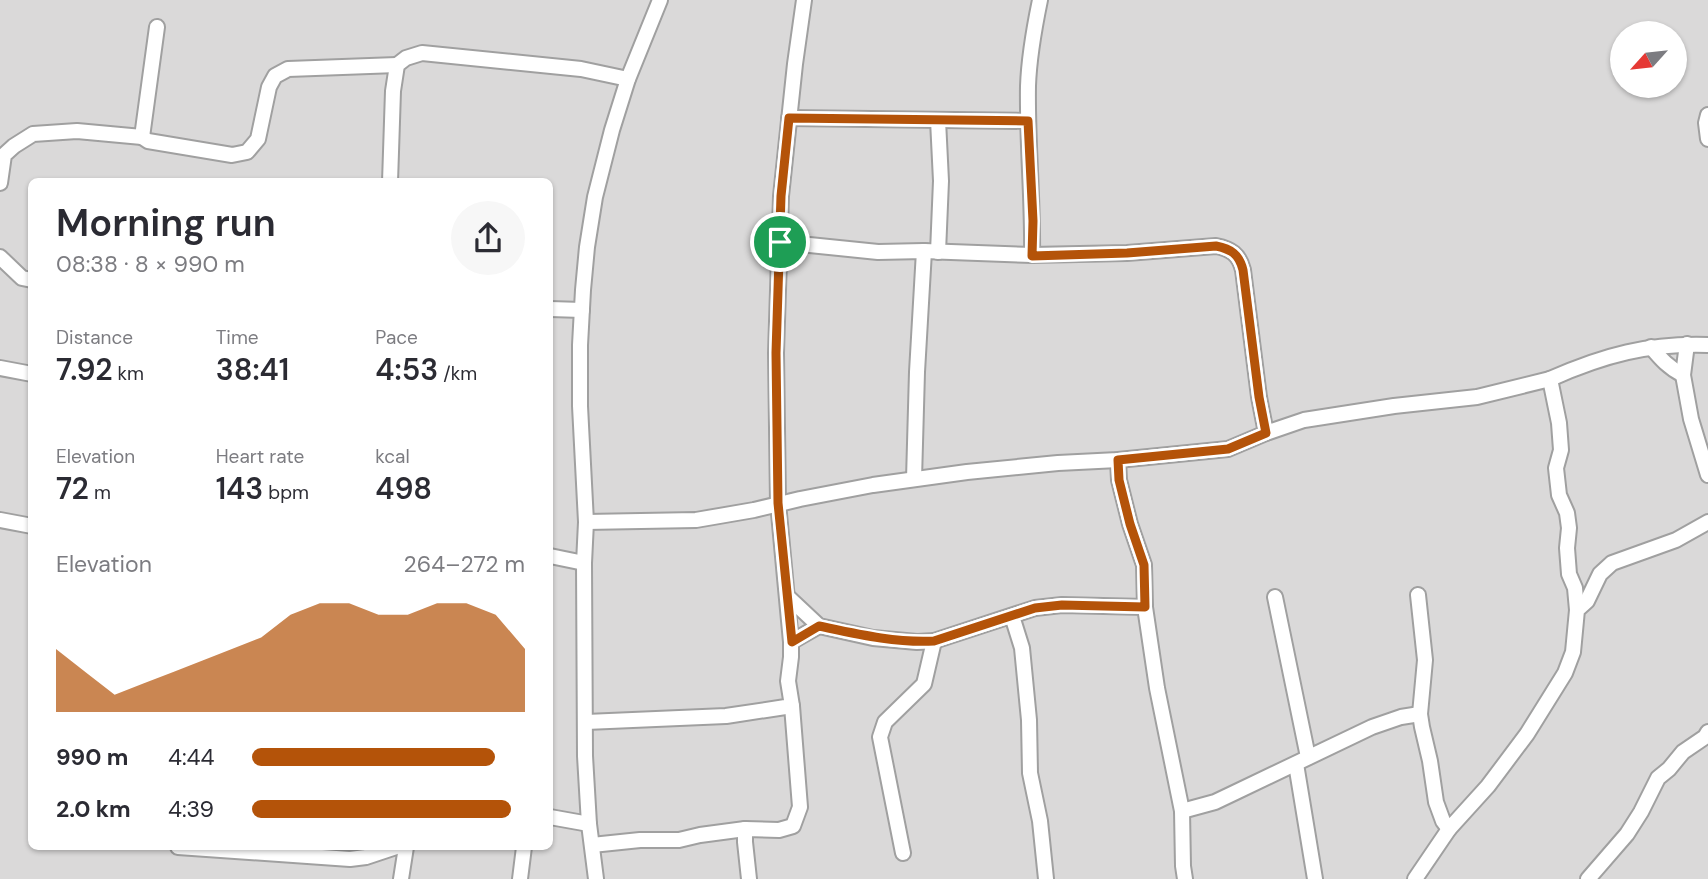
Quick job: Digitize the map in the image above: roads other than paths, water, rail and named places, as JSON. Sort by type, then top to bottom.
[{"type":"street","points":[[596,879],[585,756],[586,522],[580,406],[582,310],[587,247],[595,197],[628,79],[660,0]]},
{"type":"street","points":[[593,845],[640,840],[679,840],[746,829],[779,830],[793,825],[800,807],[788,681],[792,642],[778,503],[776,353],[781,196],[804,0]]},
{"type":"street","points":[[1032,256],[1028,85],[1031,42],[1040,0]]},
{"type":"street","points":[[142,138],[157,27]]},
{"type":"street","points":[[0,183],[4,155],[33,134],[77,131],[142,138],[232,155],[247,152],[258,139],[269,87],[275,76],[288,69],[397,65],[406,58],[422,53],[581,69],[628,79]]},
{"type":"street","points":[[390,178],[393,91],[397,65]]},
{"type":"street","points":[[1708,115],[1708,139]]},
{"type":"street","points":[[789,118],[1028,121]]},
{"type":"street","points":[[914,479],[917,372],[941,181],[938,120]]},
{"type":"street","points":[[780,242],[878,252],[1032,256],[1127,253],[1216,246],[1231,249],[1238,257],[1243,270],[1266,433]]},
{"type":"street","points":[[0,257],[22,278],[28,279]]},
{"type":"street","points":[[553,309],[582,310]]},
{"type":"street","points":[[586,522],[696,520],[873,485],[967,471],[1228,449],[1304,420],[1477,397],[1549,379],[1596,360],[1628,351],[1687,344],[1708,345]]},
{"type":"street","points":[[1687,344],[1683,375],[1691,419],[1708,475]]},
{"type":"street","points":[[1651,347],[1664,363],[1683,375]]},
{"type":"street","points":[[0,368],[28,373]]},
{"type":"street","points":[[1415,879],[1449,829],[1488,786],[1527,734],[1565,674],[1573,652],[1577,610],[1575,588],[1569,574],[1567,513],[1559,495],[1556,468],[1561,450],[1559,423],[1549,379]]},
{"type":"street","points":[[1118,460],[1119,480],[1144,565],[1145,607],[1157,688],[1182,811],[1185,879]]},
{"type":"street","points":[[0,520],[28,525]]},
{"type":"street","points":[[1577,610],[1587,601],[1600,574],[1612,563],[1676,540],[1708,522]]},
{"type":"street","points":[[553,557],[584,563]]},
{"type":"street","points":[[1418,595],[1425,660],[1420,714],[1436,802],[1449,829]]},
{"type":"street","points":[[786,596],[819,626],[873,638],[917,642],[934,641],[1035,608],[1062,605],[1145,607]]},
{"type":"street","points":[[1275,597],[1302,760],[1315,879]]},
{"type":"street","points":[[1012,616],[1022,648],[1029,719],[1030,773],[1040,821],[1046,879]]},
{"type":"street","points":[[792,642],[819,626]]},
{"type":"street","points":[[903,853],[880,737],[885,722],[924,684],[934,641]]},
{"type":"street","points":[[586,722],[726,716],[792,706]]},
{"type":"street","points":[[1182,811],[1215,802],[1372,726],[1420,714]]},
{"type":"street","points":[[1588,879],[1627,835],[1658,778],[1683,752],[1707,736]]},
{"type":"street","points":[[553,818],[589,824]]},
{"type":"street","points":[[746,829],[746,866],[749,879]]},
{"type":"street","points":[[221,850],[349,859],[387,850]]},
{"type":"street","points":[[401,879],[406,850]]},
{"type":"street","points":[[520,879],[524,850]]}]
